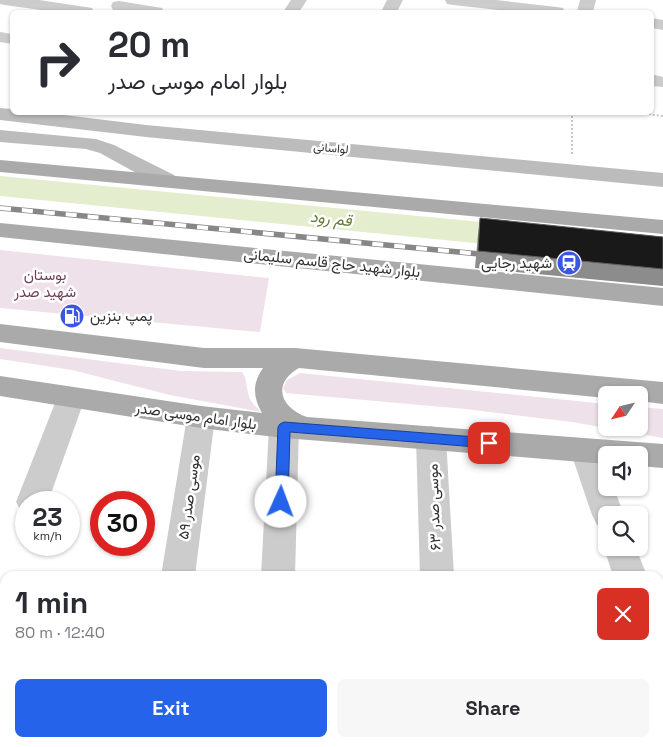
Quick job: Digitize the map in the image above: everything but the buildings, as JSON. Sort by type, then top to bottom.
[{"type":"main road","name":"لواسانی","points":[[23,115],[46,116],[146,131],[663,180]]},
{"type":"main road","points":[[0,136],[98,146],[166,180]]},
{"type":"main road","points":[[25,138],[76,154],[82,160],[74,172]]},
{"type":"main road","points":[[0,166],[663,227]]},
{"type":"main road","name":"بلوار شهید حاج قاسم سلیمانی","points":[[0,230],[663,297]]},
{"type":"main road","points":[[0,333],[204,358],[295,358],[663,393]]},
{"type":"main road","points":[[295,358],[279,368],[269,382],[268,398],[276,413],[298,428]]},
{"type":"main road","name":"بلوار امام موسی صدر","points":[[0,386],[201,417],[298,428],[663,456]]},
{"type":"street","points":[[5,0],[72,10]]},
{"type":"street","points":[[453,0],[540,10]]},
{"type":"street","points":[[119,6],[144,10]]},
{"type":"street","points":[[36,491],[71,398]]},
{"type":"street","name":"موسی صدر ۵۹","points":[[179,571],[201,417]]},
{"type":"street","points":[[279,571],[298,428]]},
{"type":"street","name":"موسی صدر ۶۳","points":[[431,438],[437,571]]},
{"type":"street","points":[[585,450],[605,506]]},
{"type":"street","points":[[623,556],[628,571]]},
{"type":"path","points":[[572,115],[573,171]]},
{"type":"green space","name":"بوستان شهید صدر","points":[[0,250],[269,278],[260,332],[0,308]]},
{"type":"green space","points":[[0,348],[181,371],[242,372],[246,379],[250,398],[261,412],[170,395],[72,370],[0,359]]},
{"type":"green space","points":[[300,373],[598,403],[598,427],[465,409],[286,393],[283,388],[287,380]]},
{"type":"green space","points":[[648,408],[663,409],[663,438],[648,435]]},
{"type":"waterway","name":"قم رود","points":[[0,186],[534,238]]},
{"type":"railway","points":[[0,208],[490,255]]},
{"type":"place","name":"شهید رجایی","points":[[569,263]]},
{"type":"place","name":"پمپ بنزین","points":[[72,316]]},
{"type":"route","points":[[281,502],[284,427],[489,443]]}]
